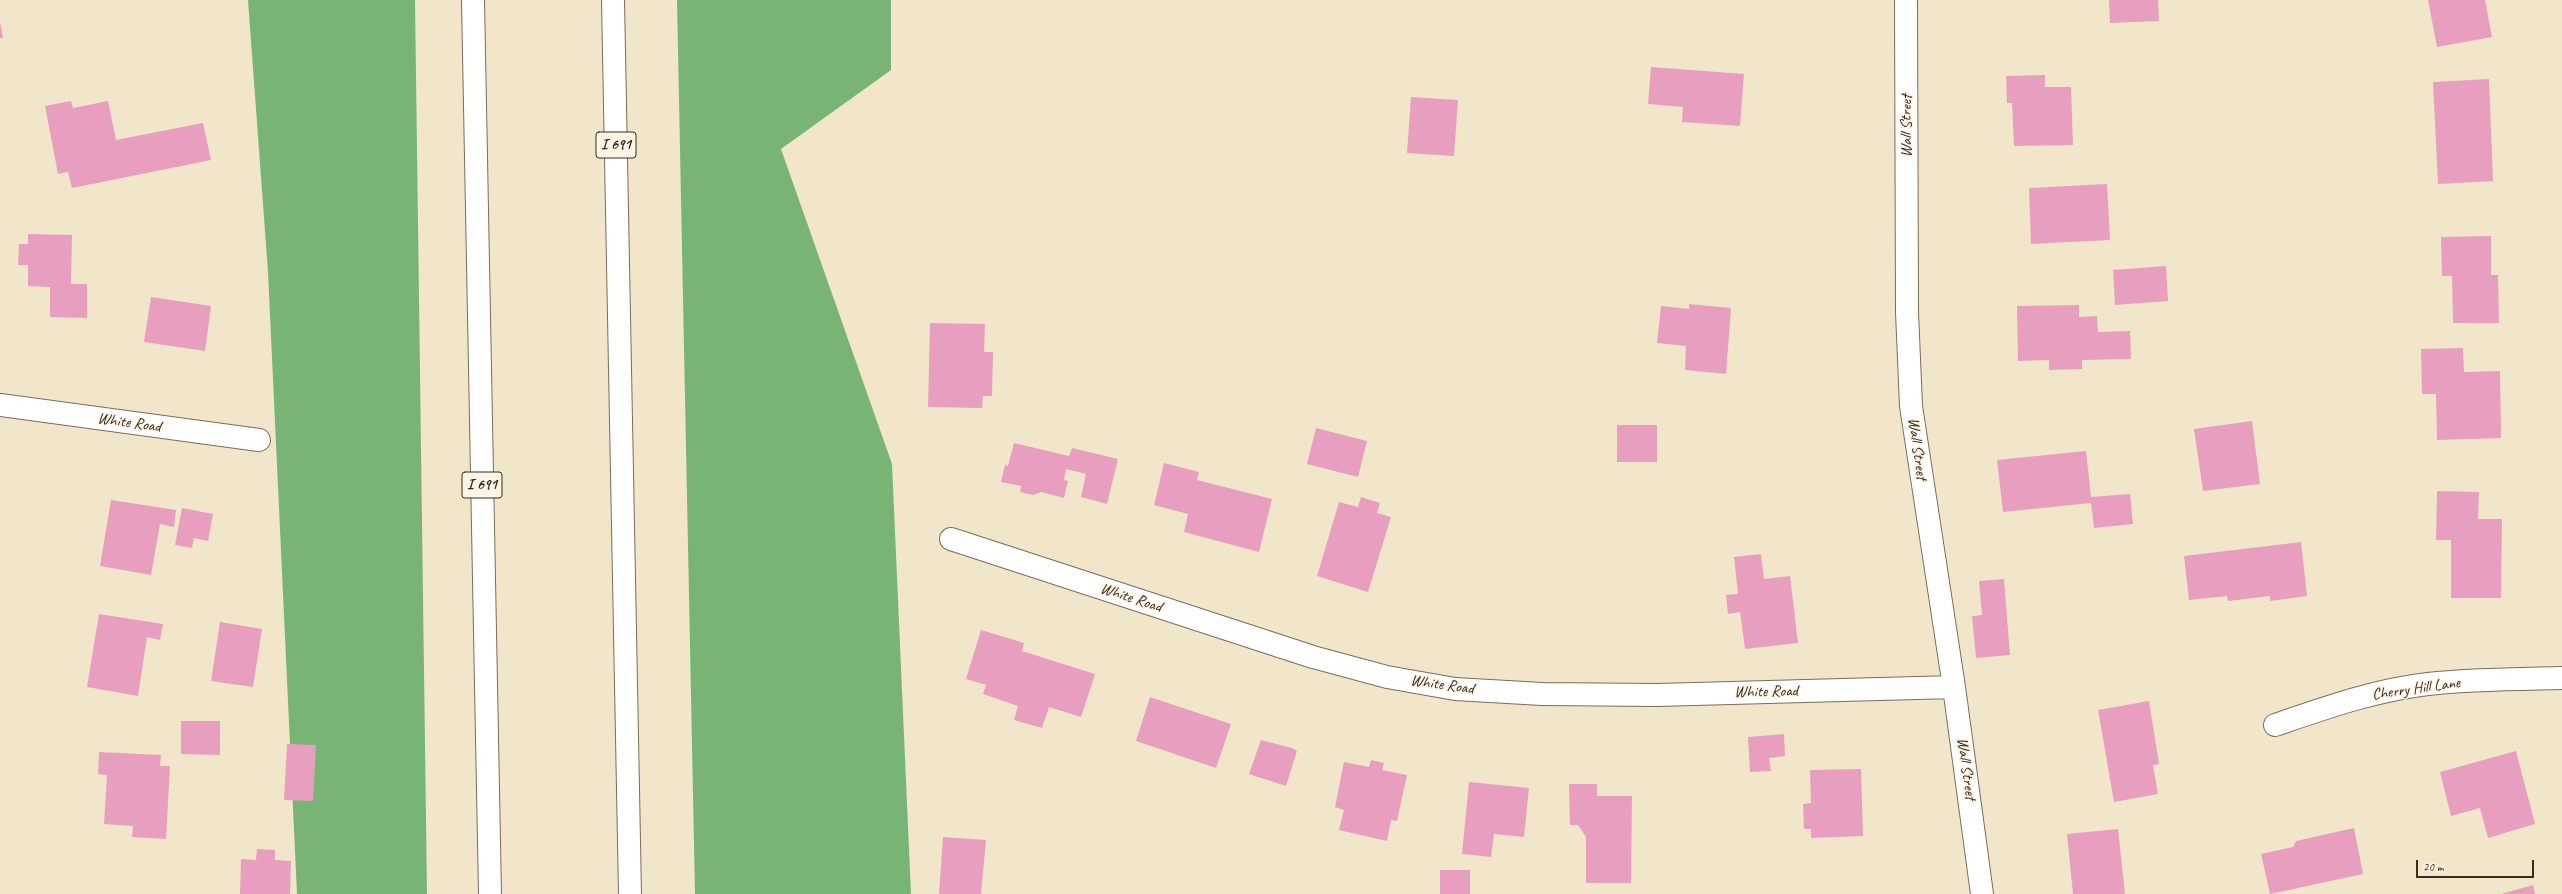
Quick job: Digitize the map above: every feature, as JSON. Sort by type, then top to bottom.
[{"type":"main road","name":"I 691","points":[[473,0],[490,894]]},
{"type":"main road","name":"I 691","points":[[613,0],[630,894]]},
{"type":"main road","name":"Wall Street","points":[[1906,0],[1907,312],[1911,406],[1954,687],[1982,894]]},
{"type":"main road","name":"White Road","points":[[0,405],[259,440]]},
{"type":"main road","name":"White Road","points":[[951,539],[1312,658],[1387,677],[1455,689],[1542,694],[1657,694],[1954,687]]},
{"type":"main road","name":"Cherry Hill Lane","points":[[2275,725],[2372,694],[2427,684],[2488,680],[2562,678]]},
{"type":"green space","points":[[248,0],[415,0],[427,894],[297,894],[268,272]]},
{"type":"green space","points":[[677,0],[891,0],[891,70],[781,149],[892,464],[911,894],[695,894]]},
{"type":"building","points":[[2109,0],[2158,0],[2159,21],[2110,23]]},
{"type":"building","points":[[2428,0],[2485,0],[2492,37],[2437,47]]},
{"type":"building","points":[[0,22],[3,38],[0,38]]},
{"type":"building","points":[[1651,67],[1744,74],[1740,126],[1682,122],[1683,107],[1648,104]]},
{"type":"building","points":[[2045,75],[2045,87],[2071,87],[2073,145],[2014,146],[2012,103],[2007,103],[2006,76]]},
{"type":"building","points":[[2489,79],[2493,181],[2438,184],[2433,82]]},
{"type":"building","points":[[1411,97],[1458,100],[1454,156],[1407,153]]},
{"type":"building","points":[[71,101],[73,108],[108,101],[116,140],[203,123],[211,160],[72,188],[68,172],[58,174],[45,106]]},
{"type":"building","points":[[2107,184],[2110,240],[2031,244],[2029,188]]},
{"type":"building","points":[[28,234],[72,235],[71,284],[87,284],[87,318],[50,317],[50,287],[28,286],[28,265],[18,265],[19,244],[28,244]]},
{"type":"building","points":[[2491,236],[2491,275],[2498,275],[2499,323],[2453,323],[2452,276],[2442,276],[2441,237]]},
{"type":"building","points":[[2166,266],[2168,301],[2115,305],[2113,270]]},
{"type":"building","points":[[151,297],[211,306],[205,351],[144,342]]},
{"type":"building","points":[[1689,304],[1731,308],[1726,374],[1685,370],[1686,346],[1657,343],[1661,306],[1689,309]]},
{"type":"building","points":[[2079,305],[2079,317],[2097,316],[2098,332],[2130,331],[2131,359],[2082,360],[2082,369],[2049,370],[2049,360],[2018,361],[2017,306]]},
{"type":"building","points":[[930,323],[985,324],[984,352],[993,352],[992,396],[983,396],[982,408],[928,407]]},
{"type":"building","points":[[2463,348],[2464,372],[2500,371],[2501,438],[2437,440],[2436,394],[2422,394],[2421,349]]},
{"type":"building","points":[[2252,421],[2260,484],[2203,491],[2194,429]]},
{"type":"building","points":[[1617,425],[1657,425],[1657,462],[1617,462]]},
{"type":"building","points":[[1316,428],[1367,441],[1358,477],[1307,464]]},
{"type":"building","points":[[1014,443],[1069,456],[1072,448],[1118,459],[1107,504],[1081,497],[1086,474],[1066,469],[1064,480],[1068,481],[1064,498],[1041,492],[1033,495],[1020,492],[1021,486],[1001,482],[1005,465],[1008,466]]},
{"type":"building","points":[[2086,451],[2091,497],[2130,494],[2133,524],[2094,528],[2091,503],[2003,512],[1997,460]]},
{"type":"building","points":[[1164,463],[1199,472],[1197,480],[1272,499],[1259,552],[1184,532],[1188,514],[1154,505]]},
{"type":"building","points":[[2437,491],[2479,492],[2478,519],[2502,519],[2501,598],[2451,598],[2451,540],[2436,540]]},
{"type":"building","points":[[1361,497],[1380,503],[1377,513],[1391,517],[1368,592],[1317,576],[1339,502],[1358,507]]},
{"type":"building","points":[[111,500],[176,510],[174,527],[160,524],[151,575],[100,566]]},
{"type":"building","points":[[182,508],[213,514],[208,541],[194,538],[192,548],[175,545]]},
{"type":"building","points":[[2301,542],[2307,596],[2270,601],[2270,596],[2228,601],[2227,596],[2189,600],[2184,556]]},
{"type":"building","points":[[1761,554],[1764,579],[1790,576],[1798,643],[1745,649],[1740,612],[1728,614],[1726,595],[1738,594],[1734,557]]},
{"type":"building","points":[[2004,579],[2010,655],[1976,658],[1972,616],[1982,615],[1979,581]]},
{"type":"building","points":[[99,614],[163,624],[160,640],[147,637],[138,696],[87,687]]},
{"type":"building","points":[[220,622],[262,629],[253,687],[211,681]]},
{"type":"building","points":[[981,630],[1024,643],[1022,651],[1095,674],[1081,717],[1049,707],[1042,728],[1014,720],[1018,706],[983,694],[986,685],[966,679]]},
{"type":"building","points":[[1150,697],[1231,724],[1216,768],[1136,741]]},
{"type":"building","points":[[2149,701],[2159,764],[2153,765],[2158,794],[2114,802],[2098,710]]},
{"type":"building","points":[[181,721],[220,721],[220,755],[181,754]]},
{"type":"building","points":[[1784,734],[1785,756],[1769,758],[1771,771],[1750,772],[1748,737]]},
{"type":"building","points":[[1261,740],[1292,748],[1297,751],[1286,786],[1249,774]]},
{"type":"building","points":[[287,744],[316,745],[313,801],[284,800]]},
{"type":"building","points":[[2516,751],[2535,824],[2488,838],[2480,808],[2451,816],[2440,772]]},
{"type":"building","points":[[99,752],[161,755],[160,766],[170,766],[166,839],[132,837],[133,826],[104,824],[107,775],[98,774]]},
{"type":"building","points":[[1371,760],[1384,763],[1382,770],[1407,775],[1397,821],[1391,820],[1387,841],[1339,830],[1344,810],[1335,807],[1344,762],[1369,767]]},
{"type":"building","points":[[1861,769],[1863,836],[1811,838],[1811,829],[1804,829],[1803,804],[1811,803],[1810,770]]},
{"type":"building","points":[[1469,782],[1529,788],[1524,837],[1494,834],[1491,857],[1462,854]]},
{"type":"building","points":[[1569,784],[1597,784],[1597,796],[1632,796],[1631,883],[1586,883],[1586,837],[1578,825],[1570,825]]},
{"type":"building","points":[[2354,828],[2363,874],[2270,894],[2261,854],[2293,847],[2296,841]]},
{"type":"building","points":[[2118,829],[2125,894],[2073,894],[2067,834]]},
{"type":"building","points":[[943,837],[986,840],[981,894],[939,894]]},
{"type":"building","points":[[257,849],[275,850],[275,860],[291,861],[290,894],[240,894],[241,859],[256,860]]},
{"type":"building","points":[[1440,870],[1470,870],[1470,894],[1440,894]]},
{"type":"building","points":[[2533,885],[2535,894],[2501,894]]}]
